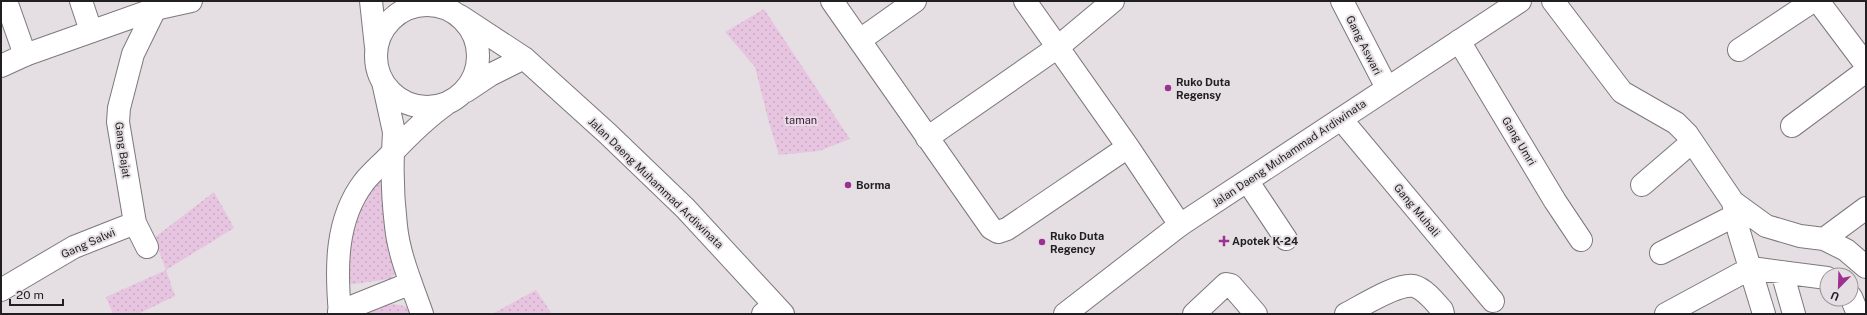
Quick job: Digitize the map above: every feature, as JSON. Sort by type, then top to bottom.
[{"type":"street","points":[[6,1],[25,55]]},
{"type":"street","points":[[82,1],[91,31]]},
{"type":"street","points":[[1,66],[25,55],[91,31],[155,5],[191,1]]},
{"type":"street","points":[[371,1],[377,66],[382,80],[394,132],[392,174],[396,227],[404,262],[422,314]]},
{"type":"street","points":[[832,1],[991,228],[998,232],[1007,228],[1128,147]]},
{"type":"street","points":[[860,40],[915,1]]},
{"type":"street","points":[[1025,1],[1128,147],[1180,226]]},
{"type":"street","points":[[927,138],[1058,47],[1113,1]]},
{"type":"street","name":"Gang Aswari","points":[[1342,1],[1387,88]]},
{"type":"street","name":"Jalan Daeng Muhammad Ardiwinata","points":[[1065,314],[1180,226],[1520,1]]},
{"type":"street","points":[[1553,1],[1622,92],[1676,124],[1692,142],[1734,208],[1738,232],[1751,268],[1764,314]]},
{"type":"street","points":[[1740,50],[1813,1]]},
{"type":"street","points":[[1818,1],[1866,65]]},
{"type":"street","name":"Gang Bajat","points":[[147,247],[135,223],[121,148],[118,122],[119,108],[133,54],[155,5]]},
{"type":"street","points":[[376,50],[380,34],[390,20],[403,10],[419,5],[436,5],[450,9],[470,27],[477,41],[479,56],[477,71],[470,84],[453,100],[418,106],[404,101],[391,92],[382,80]]},
{"type":"street","name":"Jalan Daeng Muhammad Ardiwinata","points":[[450,9],[524,58],[608,134],[685,208],[774,311]]},
{"type":"street","name":"Gang Umri","points":[[1459,41],[1555,201],[1581,240]]},
{"type":"street","points":[[411,282],[340,313],[338,254],[343,226],[351,205],[364,182],[418,126],[490,75],[524,58]]},
{"type":"street","points":[[1792,126],[1866,71]]},
{"type":"street","name":"Gang Muhali","points":[[1341,119],[1493,301]]},
{"type":"street","points":[[1642,185],[1692,142]]},
{"type":"street","points":[[1248,182],[1286,240]]},
{"type":"street","points":[[1734,208],[1766,226],[1800,236],[1824,239],[1846,250],[1866,267]]},
{"type":"street","points":[[1661,253],[1734,208]]},
{"type":"street","points":[[1824,239],[1866,208]]},
{"type":"street","name":"Gang Salwi","points":[[1,290],[74,247],[135,223]]},
{"type":"street","points":[[1666,314],[1689,308],[1751,268],[1819,277]]},
{"type":"street","points":[[1782,272],[1794,314]]},
{"type":"street","points":[[1194,314],[1226,284],[1231,285],[1256,314]]},
{"type":"street","points":[[1346,314],[1398,288],[1409,286],[1415,286],[1421,290],[1446,313]]},
{"type":"green space","name":"taman","points":[[764,9],[850,139],[819,151],[779,155],[769,123],[755,67],[725,32]]},
{"type":"green space","points":[[371,173],[388,185],[401,266],[390,279],[339,286],[340,243]]},
{"type":"green space","points":[[214,192],[234,228],[166,270],[154,238]]},
{"type":"green space","points":[[166,270],[175,296],[138,314],[113,314],[106,297]]},
{"type":"green space","points":[[536,290],[552,314],[492,314]]},
{"type":"green space","points":[[392,304],[402,305],[411,309],[415,314],[359,314],[374,308]]},
{"type":"place","name":"Ruko Duta Regensy","points":[[1168,88]]},
{"type":"place","name":"Borma","points":[[848,185]]},
{"type":"place","name":"Apotek K-24","points":[[1224,241]]},
{"type":"place","name":"Ruko Duta Regency","points":[[1042,242]]}]
